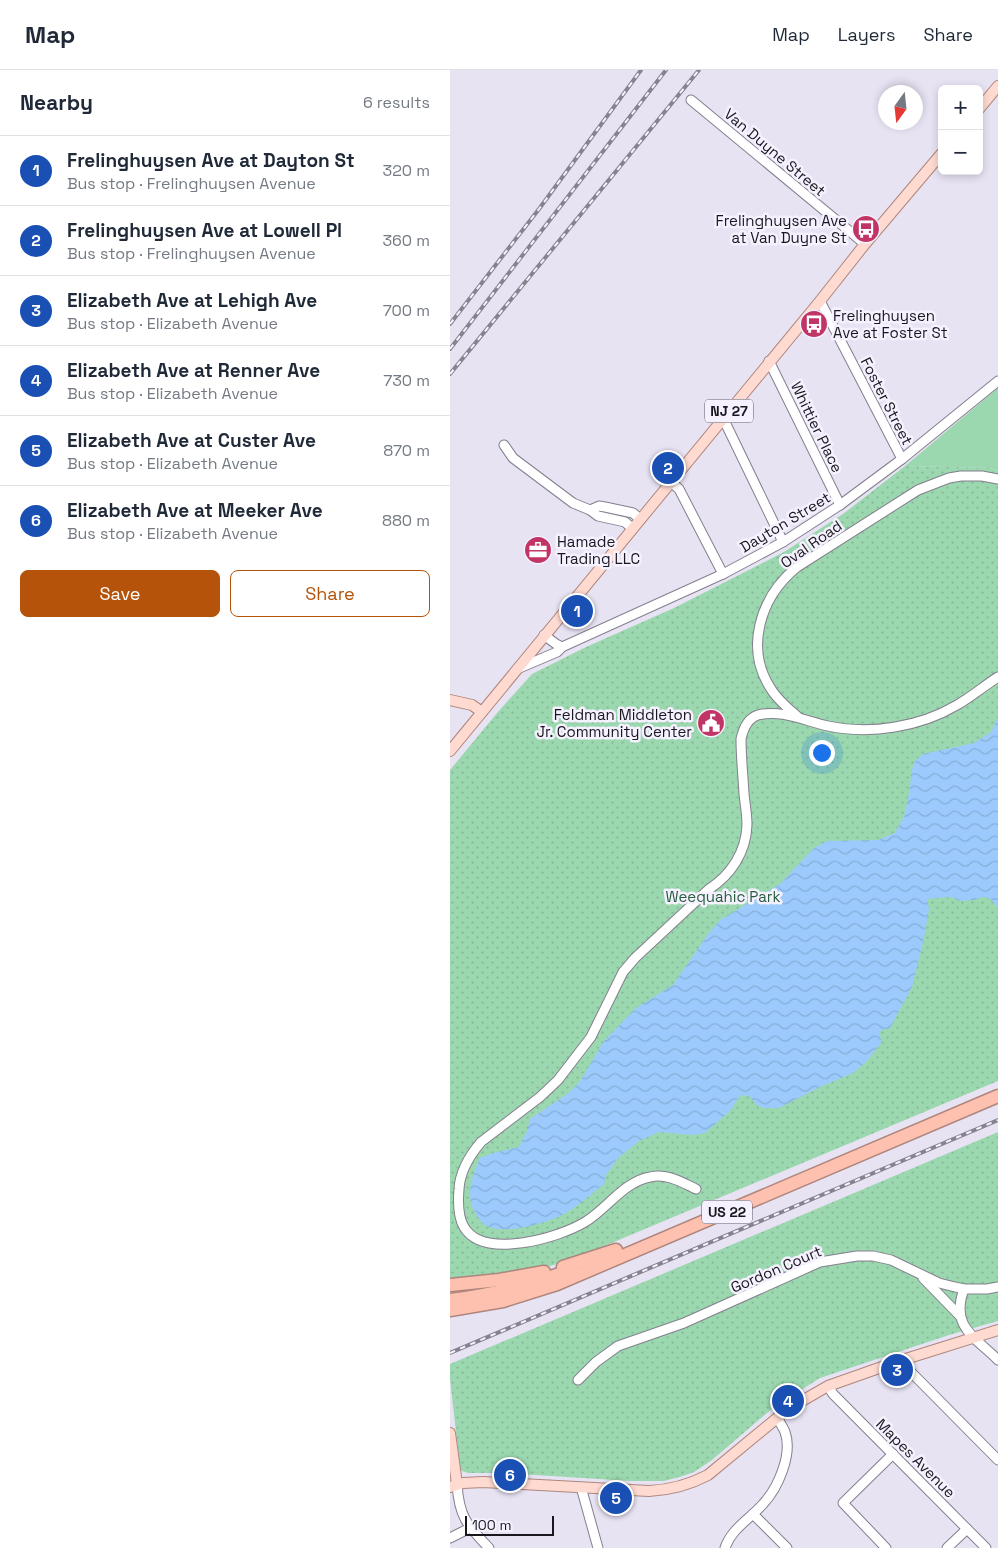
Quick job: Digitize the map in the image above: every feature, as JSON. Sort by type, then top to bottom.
[{"type":"highway","name":"US 22","points":[[450,1300],[523,1286],[559,1274],[998,1088]]},
{"type":"highway","name":"US 22","points":[[450,1310],[482,1306],[514,1298],[567,1280],[998,1096]]},
{"type":"highway","points":[[450,1285],[531,1274],[581,1262],[616,1250]]},
{"type":"highway","points":[[450,1316],[477,1310],[514,1298]]},
{"type":"main road","points":[[983,104],[998,86]]},
{"type":"main road","name":"NJ 27","points":[[450,751],[865,244],[938,158]]},
{"type":"main road","points":[[450,700],[472,705],[482,712]]},
{"type":"main road","points":[[450,1433],[454,1486],[484,1482],[649,1491],[666,1490],[700,1479],[717,1468],[796,1404],[828,1386],[998,1330]]},
{"type":"street","name":"Van Duyne Street","points":[[691,100],[865,244]]},
{"type":"street","name":"Foster Street","points":[[820,301],[902,459]]},
{"type":"street","name":"Whittier Place","points":[[769,362],[840,505]]},
{"type":"street","name":"Dayton Street","points":[[517,669],[722,574],[783,542],[840,505],[902,459],[998,381]]},
{"type":"street","points":[[723,418],[783,542]]},
{"type":"street","points":[[504,445],[513,458],[573,503],[590,510],[598,516],[625,522],[632,528]]},
{"type":"street","name":"Oval Road","points":[[800,718],[778,698],[770,687],[764,675],[759,652],[762,614],[770,597],[781,582],[797,567],[918,490],[950,478],[961,476],[982,476],[998,479]]},
{"type":"street","points":[[671,482],[679,489],[722,574]]},
{"type":"street","points":[[590,510],[599,506],[633,513],[640,519]]},
{"type":"street","points":[[544,635],[562,647]]},
{"type":"street","points":[[450,1194],[481,1142],[540,1097],[558,1080],[582,1050],[591,1037],[623,972],[635,958],[720,881],[736,862],[745,840],[747,824],[741,739],[742,732],[750,720],[756,716],[777,714],[853,730],[887,728],[940,714],[957,705],[998,677]]},
{"type":"street","points":[[456,1186],[459,1209],[468,1231],[480,1239],[500,1244],[533,1241],[569,1230],[585,1222],[633,1183],[650,1177],[669,1176],[696,1189]]},
{"type":"street","name":"Gordon Court","points":[[578,1380],[596,1362],[618,1346],[684,1323],[820,1262],[857,1256],[873,1256],[891,1260],[939,1283],[964,1289],[998,1287]]},
{"type":"street","points":[[919,1274],[960,1316],[967,1332],[998,1360]]},
{"type":"street","points":[[960,1316],[961,1297],[964,1289]]},
{"type":"street","points":[[903,1360],[907,1368],[998,1460]]},
{"type":"street","name":"Mapes Avenue","points":[[828,1386],[833,1394],[986,1548]]},
{"type":"street","points":[[725,1548],[733,1532],[768,1498],[777,1485],[783,1469],[786,1440],[785,1433],[777,1418]]},
{"type":"street","points":[[886,1548],[843,1503],[893,1454]]},
{"type":"street","points":[[454,1486],[463,1516],[470,1528],[489,1548]]},
{"type":"street","points":[[581,1487],[598,1548]]},
{"type":"street","points":[[753,1514],[787,1548]]},
{"type":"street","points":[[450,1538],[470,1528]]},
{"type":"street","points":[[947,1548],[967,1528]]},
{"type":"green space","points":[[998,388],[998,471],[990,468],[905,466]]},
{"type":"green space","name":"Weequahic Park","points":[[905,466],[990,468],[998,471],[998,1081],[571,1260],[536,1270],[450,1282],[450,770],[532,674],[586,647],[674,608],[784,552],[843,514]]},
{"type":"green space","points":[[998,1132],[998,1321],[949,1335],[820,1378],[774,1407],[712,1460],[694,1472],[683,1476],[664,1481],[630,1481],[504,1473],[468,1473],[460,1468],[450,1364]]},
{"type":"water","points":[[998,717],[998,909],[989,898],[982,897],[974,900],[960,901],[951,897],[927,899],[929,909],[912,987],[890,1028],[881,1030],[881,1043],[866,1062],[853,1073],[779,1108],[764,1108],[757,1105],[749,1096],[742,1095],[738,1098],[732,1109],[705,1133],[693,1135],[659,1132],[639,1141],[618,1158],[606,1175],[604,1184],[577,1206],[560,1216],[535,1225],[515,1229],[497,1229],[489,1227],[481,1221],[475,1213],[470,1199],[472,1179],[480,1158],[519,1147],[527,1131],[530,1119],[567,1094],[579,1083],[604,1041],[636,1008],[673,985],[708,934],[720,920],[780,884],[814,848],[827,841],[878,840],[895,833],[904,816],[910,789],[911,773],[915,761],[923,754],[974,743],[991,732]]},
{"type":"railway","points":[[450,324],[539,209],[641,70]]},
{"type":"railway","points":[[450,349],[666,70]]},
{"type":"railway","points":[[450,374],[699,70]]},
{"type":"railway","points":[[450,1353],[998,1120]]},
{"type":"place","name":"Frelinghuysen Ave at Van Duyne St","points":[[866,229]]},
{"type":"place","name":"Frelinghuysen Ave at Foster St","points":[[814,324]]},
{"type":"place","name":"Frelinghuysen Ave at Lowell Pl","points":[[668,468]]},
{"type":"place","name":"Hamade Trading LLC","points":[[538,550]]},
{"type":"place","name":"Frelinghuysen Ave at Dayton St","points":[[577,611]]},
{"type":"place","name":"Feldman Middleton Jr. Community Center","points":[[711,723]]},
{"type":"place","name":"Elizabeth Ave at Lehigh Ave","points":[[897,1370]]},
{"type":"place","name":"Elizabeth Ave at Renner Ave","points":[[788,1401]]},
{"type":"place","name":"Elizabeth Ave at Meeker Ave","points":[[510,1475]]},
{"type":"place","name":"Elizabeth Ave at Custer Ave","points":[[616,1498]]}]
